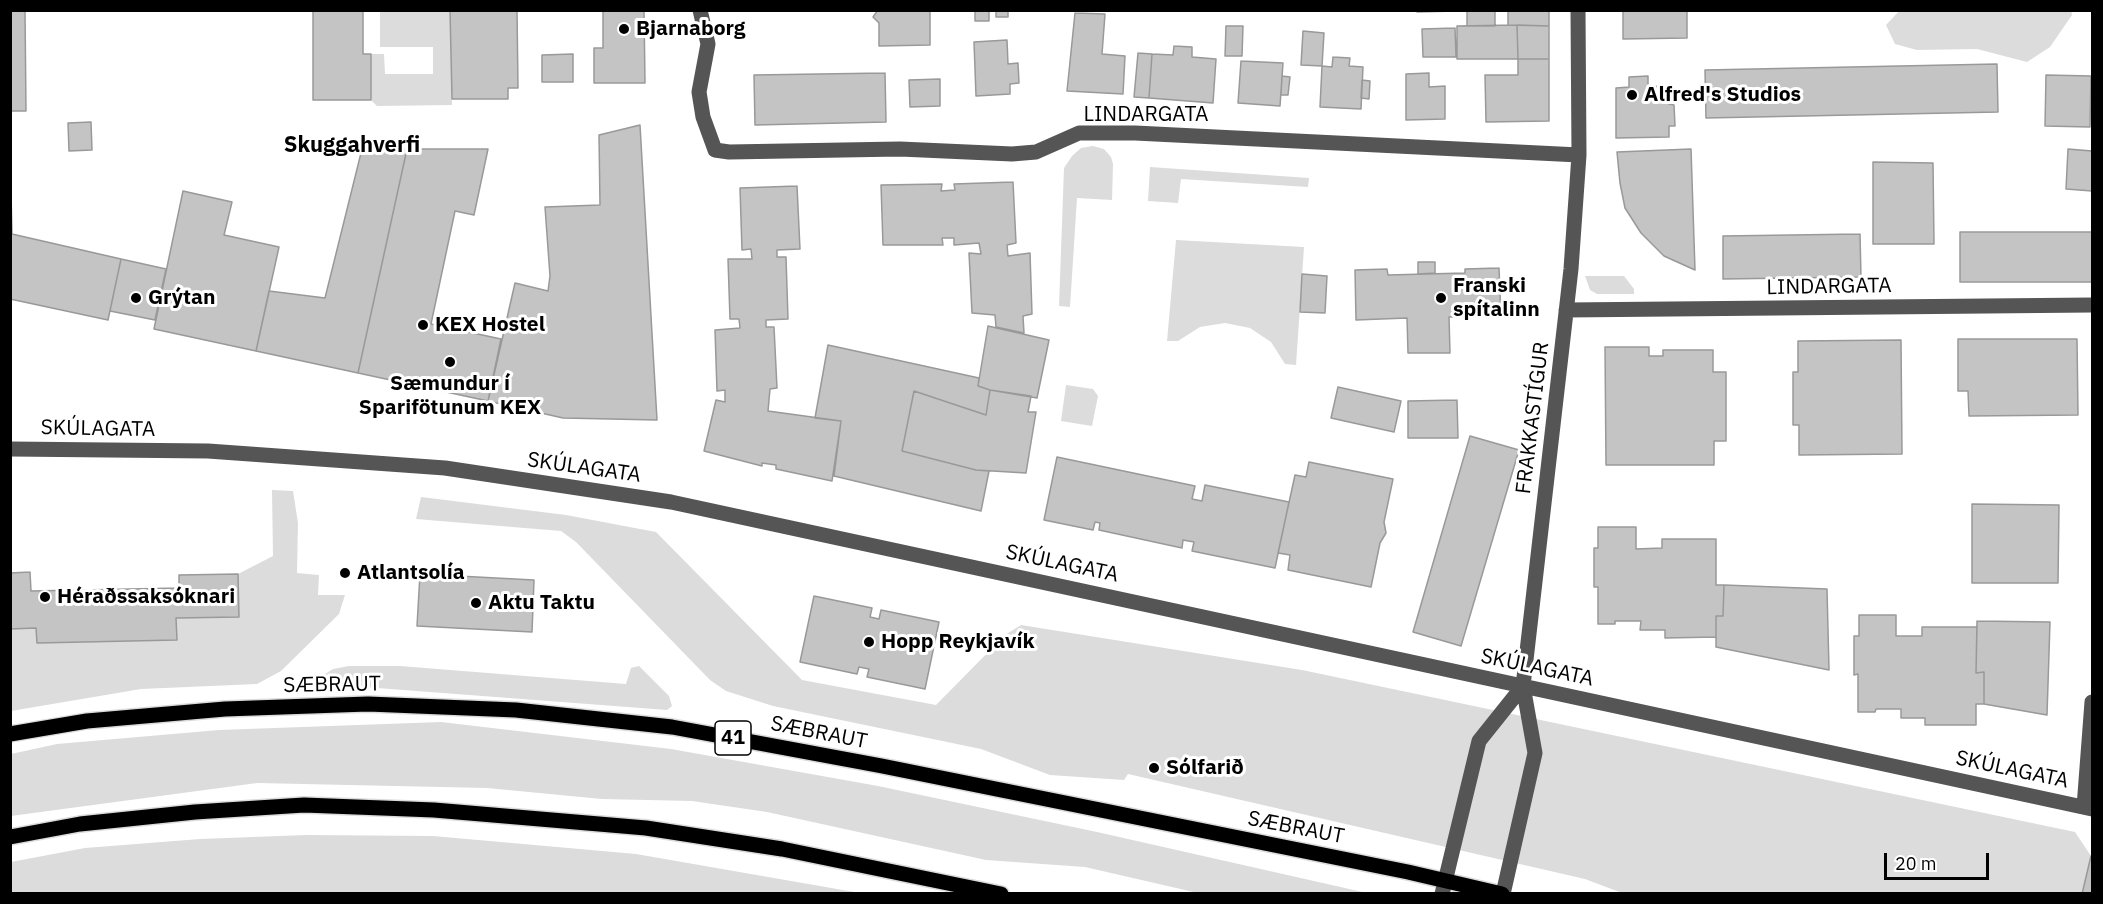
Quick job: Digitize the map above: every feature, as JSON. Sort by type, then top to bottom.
[{"type":"main road","name":"SÆBRAUT","points":[[10,734],[87,721],[225,709],[368,704],[516,710],[672,727],[916,773],[1444,887],[1503,894]]},
{"type":"main road","points":[[10,837],[80,824],[195,812],[304,805],[434,810],[646,828],[782,849],[1001,894]]},
{"type":"street","name":"LINDARGATA","points":[[700,10],[708,44],[699,92],[703,117],[715,150],[740,152],[900,149],[1012,154],[1036,152],[1079,133],[1135,133],[1580,155]]},
{"type":"street","name":"FRAKKASTÍGUR","points":[[1503,894],[1535,753],[1523,686],[1566,310],[1580,155],[1578,10]]},
{"type":"street","name":"LINDARGATA","points":[[1566,310],[2092,305]]},
{"type":"street","name":"SKÚLAGATA","points":[[10,449],[208,451],[435,468],[660,500],[2088,808]]},
{"type":"street","points":[[1444,887],[1479,741],[1523,686]]},
{"type":"street","points":[[2088,808],[2092,702]]},
{"type":"shaded area","points":[[1900,10],[2071,10],[2072,15],[2050,47],[2027,62],[1977,49],[1917,50],[1895,44],[1886,25]]},
{"type":"shaded area","points":[[380,11],[450,11],[452,105],[377,106],[371,100],[371,54],[384,54],[385,74],[433,74],[433,47],[380,47]]},
{"type":"shaded area","points":[[1093,146],[1104,149],[1111,157],[1113,164],[1112,200],[1077,198],[1070,307],[1059,306],[1064,168],[1081,148]]},
{"type":"shaded area","points":[[1150,167],[1309,178],[1308,187],[1181,179],[1178,203],[1148,201]]},
{"type":"shaded area","points":[[1176,240],[1304,247],[1296,365],[1285,364],[1271,342],[1250,328],[1225,323],[1200,327],[1178,341],[1167,341]]},
{"type":"shaded area","points":[[1585,276],[1624,276],[1634,289],[1634,294],[1597,294],[1590,290]]},
{"type":"shaded area","points":[[1066,385],[1093,389],[1098,396],[1092,426],[1061,421]]},
{"type":"shaded area","points":[[272,490],[293,491],[298,523],[297,573],[319,575],[318,595],[345,595],[339,614],[281,671],[257,684],[141,689],[11,711],[10,629],[36,628],[37,643],[177,640],[176,618],[238,616],[238,574],[273,556]]},
{"type":"shaded area","points":[[421,497],[566,515],[656,532],[802,680],[936,705],[1005,635],[1021,625],[1302,670],[2075,832],[2091,856],[2082,893],[1622,893],[1585,879],[1128,774],[1124,780],[1050,775],[981,749],[773,706],[726,691],[710,680],[576,542],[561,531],[416,519]]},
{"type":"shaded area","points":[[349,666],[400,666],[626,684],[631,668],[639,666],[669,696],[672,706],[667,710],[311,683],[333,669]]},
{"type":"shaded area","points":[[441,722],[671,749],[878,786],[1097,832],[1367,893],[1198,893],[1085,867],[986,860],[767,812],[692,801],[602,799],[487,788],[257,783],[11,816],[11,754],[57,744],[219,730]]},
{"type":"shaded area","points":[[306,835],[433,836],[636,854],[860,893],[11,893],[11,862],[85,848],[200,839]]},
{"type":"building","points":[[10,10],[25,10],[26,111],[11,111],[10,151]]},
{"type":"building","points":[[313,10],[363,10],[363,54],[371,54],[371,100],[313,100]]},
{"type":"building","points":[[450,10],[517,10],[518,88],[508,88],[508,99],[452,99]]},
{"type":"building","name":"Bjarnaborg","points":[[603,10],[644,10],[645,83],[594,83],[594,48],[603,48]]},
{"type":"building","points":[[878,10],[930,10],[930,45],[879,46],[879,23],[873,17]]},
{"type":"building","points":[[975,10],[989,10],[989,21],[975,21]]},
{"type":"building","points":[[996,10],[1008,10],[1008,17],[996,17]]},
{"type":"building","points":[[1416,10],[1456,10],[1456,11],[1417,12]]},
{"type":"building","points":[[1467,10],[1495,10],[1495,26],[1467,26]]},
{"type":"building","points":[[1508,10],[1549,10],[1549,26],[1508,25]]},
{"type":"building","points":[[1623,10],[1687,10],[1687,38],[1623,39]]},
{"type":"building","points":[[1075,13],[1105,14],[1102,54],[1125,56],[1123,94],[1067,91]]},
{"type":"building","points":[[1517,25],[1518,59],[1457,59],[1457,26]]},
{"type":"building","points":[[1517,25],[1549,26],[1549,59],[1518,59]]},
{"type":"building","points":[[1226,26],[1243,26],[1242,56],[1225,56]]},
{"type":"building","points":[[1455,28],[1456,57],[1423,57],[1422,29]]},
{"type":"building","points":[[1303,31],[1324,33],[1322,66],[1301,65]]},
{"type":"building","points":[[1007,40],[1008,64],[1018,63],[1019,83],[1010,84],[1010,94],[976,96],[974,42]]},
{"type":"building","points":[[1174,46],[1192,47],[1192,57],[1216,59],[1213,103],[1149,98],[1152,54],[1173,55]]},
{"type":"building","points":[[1138,53],[1152,54],[1149,98],[1134,97]]},
{"type":"building","points":[[573,54],[573,82],[542,82],[542,55]]},
{"type":"building","points":[[1333,57],[1350,58],[1349,66],[1363,67],[1361,109],[1320,107],[1322,66],[1332,67]]},
{"type":"building","points":[[1518,59],[1549,59],[1549,121],[1486,122],[1485,75],[1518,75]]},
{"type":"building","points":[[1241,61],[1283,63],[1280,106],[1238,103]]},
{"type":"building","points":[[1997,64],[1998,112],[1706,118],[1705,70]]},
{"type":"building","points":[[885,73],[886,122],[755,125],[754,75]]},
{"type":"building","points":[[1429,73],[1429,87],[1445,86],[1445,119],[1406,120],[1406,74]]},
{"type":"building","points":[[2046,75],[2091,76],[2090,127],[2045,126]]},
{"type":"building","points":[[1282,76],[1290,77],[1288,95],[1281,95]]},
{"type":"building","points":[[1648,76],[1648,87],[1660,86],[1660,93],[1669,93],[1669,104],[1674,105],[1675,126],[1669,126],[1669,137],[1616,138],[1616,88],[1629,87],[1629,77]]},
{"type":"building","points":[[940,79],[940,106],[910,107],[909,80]]},
{"type":"building","points":[[1362,80],[1370,81],[1369,99],[1361,98]]},
{"type":"building","points":[[91,122],[92,150],[69,151],[68,123]]},
{"type":"building","points":[[640,125],[657,420],[563,418],[488,401],[515,283],[548,291],[550,276],[545,207],[600,205],[599,135]]},
{"type":"building","points":[[407,149],[488,149],[474,215],[455,211],[431,324],[501,339],[488,401],[358,373]]},
{"type":"building","points":[[407,149],[358,373],[256,351],[269,291],[325,298],[361,153]]},
{"type":"building","points":[[1691,149],[1695,270],[1664,256],[1641,233],[1625,208],[1617,152]]},
{"type":"building","points":[[2068,149],[2092,151],[2092,191],[2066,189]]},
{"type":"building","points":[[10,151],[12,234],[121,259],[108,320],[10,299]]},
{"type":"building","points":[[1873,162],[1933,163],[1934,244],[1873,244]]},
{"type":"building","points":[[1013,182],[1016,243],[1007,245],[1008,256],[1030,253],[1032,314],[1023,316],[1024,333],[996,327],[995,315],[972,313],[969,253],[981,254],[979,243],[954,245],[954,238],[942,238],[943,245],[883,245],[881,185],[942,184],[941,191],[955,190],[954,184]]},
{"type":"building","points":[[797,186],[800,249],[777,250],[777,257],[786,257],[788,319],[766,320],[766,327],[774,327],[777,388],[770,389],[768,411],[841,421],[832,481],[776,469],[776,465],[762,463],[762,466],[704,451],[716,400],[725,402],[725,390],[717,391],[715,330],[740,328],[739,319],[730,319],[728,259],[752,259],[751,249],[742,250],[740,188]]},
{"type":"building","points":[[183,191],[232,202],[224,235],[279,247],[256,351],[154,329]]},
{"type":"building","points":[[1960,232],[2092,232],[2092,282],[1960,282]]},
{"type":"building","points":[[1860,234],[1861,277],[1723,279],[1723,236]]},
{"type":"building","points":[[121,259],[166,269],[155,320],[110,311]]},
{"type":"building","points":[[1418,262],[1435,262],[1435,273],[1418,274]]},
{"type":"building","points":[[1499,268],[1501,316],[1449,317],[1450,353],[1408,353],[1407,318],[1356,320],[1355,270],[1387,269],[1388,275],[1465,273],[1465,269]]},
{"type":"building","points":[[1302,274],[1327,276],[1325,313],[1300,312]]},
{"type":"building","points":[[988,326],[1049,340],[1037,398],[978,386]]},
{"type":"building","points":[[1958,339],[2077,339],[2078,415],[1969,416],[1968,391],[1958,391]]},
{"type":"building","points":[[1901,340],[1902,454],[1799,455],[1799,425],[1793,425],[1793,372],[1798,372],[1798,341]]},
{"type":"building","points":[[828,345],[979,378],[978,386],[990,390],[986,415],[914,391],[902,451],[976,470],[989,471],[981,511],[834,476],[841,421],[815,418]]},
{"type":"building","points":[[1605,347],[1649,347],[1649,356],[1663,356],[1663,350],[1713,350],[1713,372],[1726,372],[1726,441],[1714,441],[1714,465],[1606,465]]},
{"type":"building","points":[[1338,387],[1401,401],[1394,432],[1331,418]]},
{"type":"building","points":[[990,390],[1031,396],[1028,412],[1036,412],[1026,473],[976,470],[902,451],[914,391],[986,415]]},
{"type":"building","points":[[1457,400],[1458,438],[1408,438],[1408,401]]},
{"type":"building","points":[[1470,436],[1519,450],[1461,646],[1413,632]]},
{"type":"building","points":[[1057,457],[1195,486],[1192,499],[1202,501],[1205,485],[1289,502],[1275,568],[1192,551],[1194,542],[1183,540],[1182,548],[1099,530],[1100,523],[1095,522],[1093,530],[1044,520]]},
{"type":"building","points":[[1309,462],[1393,479],[1384,522],[1386,533],[1380,543],[1371,587],[1288,570],[1290,555],[1278,553],[1295,475],[1306,477]]},
{"type":"building","points":[[1972,504],[2059,505],[2058,583],[1972,583]]},
{"type":"building","points":[[1598,527],[1636,527],[1636,549],[1662,548],[1662,539],[1716,539],[1716,585],[1724,585],[1723,616],[1716,616],[1716,637],[1665,638],[1665,630],[1640,630],[1641,621],[1615,621],[1615,624],[1598,624],[1598,587],[1594,587],[1594,548],[1598,548]]},
{"type":"building","points":[[30,572],[31,591],[179,588],[179,575],[238,574],[239,617],[176,618],[177,640],[37,643],[36,628],[10,629],[10,573]]},
{"type":"building","name":"Aktu Taktu","points":[[420,574],[534,580],[532,632],[417,626]]},
{"type":"building","points":[[1724,585],[1827,589],[1829,670],[1716,647],[1716,616],[1723,616]]},
{"type":"building","points":[[814,596],[872,608],[870,617],[879,619],[881,610],[939,622],[925,689],[867,677],[869,669],[859,667],[857,674],[800,662]]},
{"type":"building","points":[[1859,615],[1896,615],[1896,636],[1922,636],[1922,627],[1977,627],[1976,673],[1984,672],[1984,704],[1976,704],[1976,725],[1925,725],[1925,718],[1901,718],[1901,709],[1858,712],[1858,674],[1854,675],[1854,636],[1859,636]]},
{"type":"building","points":[[1977,621],[2050,622],[2047,715],[1984,704],[1984,672],[1976,673]]},
{"type":"building","points":[[2091,856],[2092,894],[2082,894]]},
{"type":"place","name":"Bjarnaborg","points":[[624,29]]},
{"type":"place","name":"Alfred's Studios","points":[[1632,95]]},
{"type":"place","name":"Grýtan","points":[[136,298]]},
{"type":"place","name":"Franski spítalinn","points":[[1441,298]]},
{"type":"place","name":"KEX Hostel","points":[[423,325]]},
{"type":"place","name":"Sæmundur í Sparifötunum KEX","points":[[450,362]]},
{"type":"place","name":"Atlantsolía","points":[[345,573]]},
{"type":"place","name":"Héraðssaksóknari","points":[[45,597]]},
{"type":"place","name":"Aktu Taktu","points":[[476,603]]},
{"type":"place","name":"Hopp Reykjavík","points":[[869,642]]},
{"type":"place","name":"Sólfarið","points":[[1154,768]]},
{"type":"district","name":"Skuggahverfi","points":[[352,146]]}]
